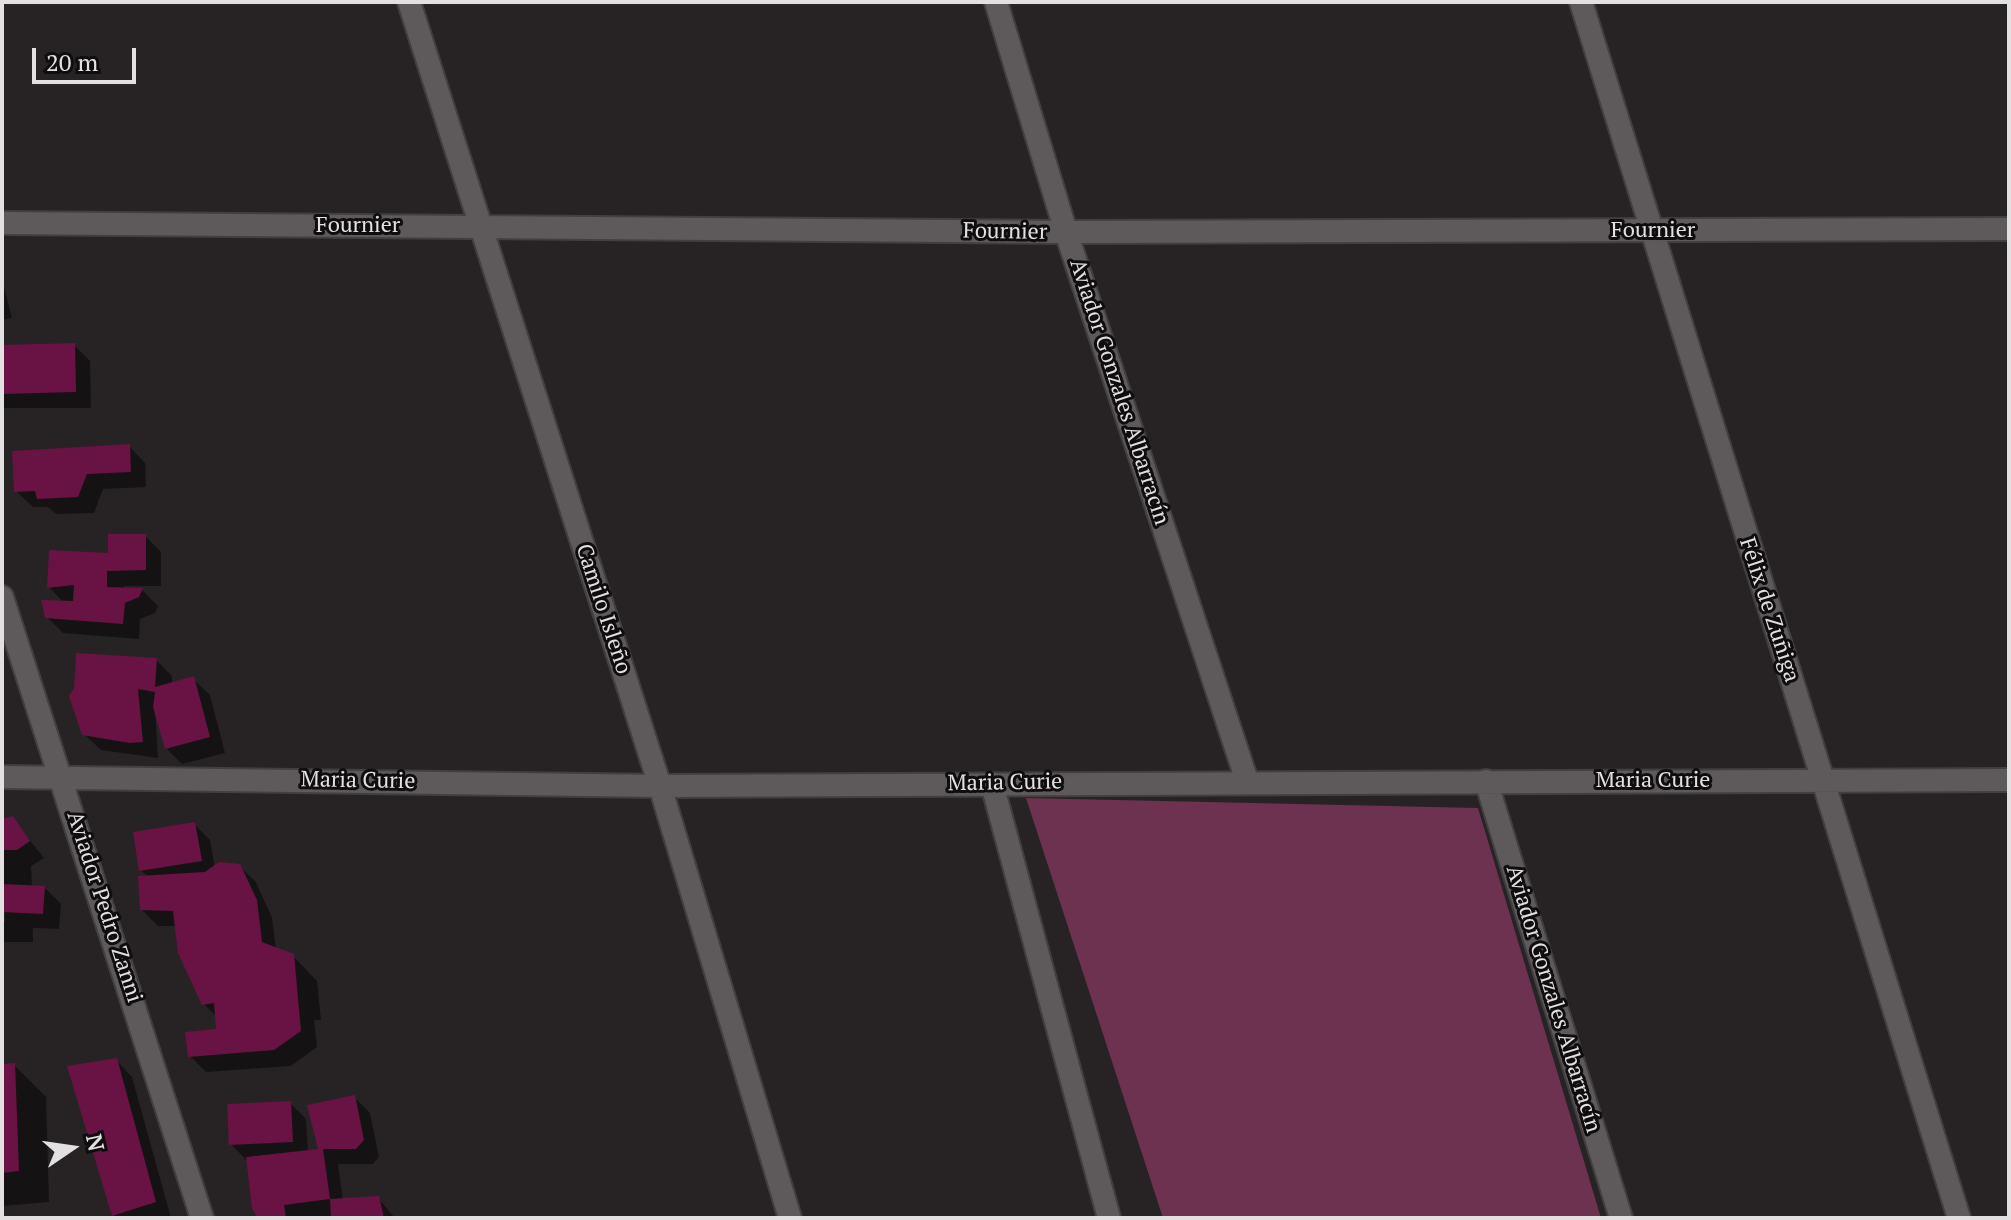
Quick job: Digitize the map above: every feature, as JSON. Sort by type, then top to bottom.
[{"type":"street","name":"Camilo Isleño","points":[[409,2],[660,786],[790,1218]]},
{"type":"street","name":"Aviador Gonzales Albarracín","points":[[996,2],[1066,232],[1247,781]]},
{"type":"street","name":"Félix de Zuñiga","points":[[1581,2],[1649,231],[1959,1218]]},
{"type":"street","name":"Fournier","points":[[2,223],[1066,232],[2009,229]]},
{"type":"street","name":"Aviador Pedro Zanni","points":[[2,597],[202,1218]]},
{"type":"street","name":"Maria Curie","points":[[2,777],[660,786],[2009,780]]},
{"type":"street","name":"Aviador Gonzales Albarracín","points":[[1486,781],[1621,1218]]},
{"type":"street","points":[[992,784],[1109,1218]]},
{"type":"shaded area","points":[[1026,798],[1478,808],[1601,1218],[1163,1218]]},
{"type":"building","points":[[75,343],[76,392],[2,394],[2,345]]},
{"type":"building","points":[[130,444],[131,472],[87,474],[78,497],[37,499],[35,491],[14,492],[12,451]]},
{"type":"building","points":[[108,534],[146,534],[146,570],[107,571],[107,587],[143,588],[139,597],[125,603],[123,624],[45,618],[41,600],[73,601],[74,585],[47,588],[49,550],[108,553]]},
{"type":"building","points":[[76,653],[157,658],[155,687],[194,676],[210,737],[165,749],[153,707],[155,692],[138,689],[143,742],[130,743],[82,735],[69,696],[74,688]]},
{"type":"building","points":[[13,816],[30,841],[17,850],[2,850],[2,819]]},
{"type":"building","points":[[195,822],[202,861],[139,871],[133,832]]},
{"type":"building","points":[[219,862],[240,864],[257,900],[262,942],[294,954],[301,1031],[274,1050],[188,1057],[185,1032],[216,1029],[214,1003],[202,1005],[178,953],[173,911],[140,910],[138,876],[205,872]]},
{"type":"building","points":[[2,884],[45,886],[43,914],[2,912]]},
{"type":"building","points":[[117,1058],[156,1202],[112,1216],[67,1066]]},
{"type":"building","points":[[15,1063],[19,1171],[2,1173],[2,1064]]},
{"type":"building","points":[[355,1095],[364,1140],[356,1149],[323,1149],[330,1199],[284,1205],[286,1218],[257,1218],[252,1208],[246,1157],[318,1149],[307,1105]]},
{"type":"building","points":[[291,1101],[293,1142],[229,1145],[227,1104]]},
{"type":"building","points":[[379,1196],[384,1218],[331,1218],[330,1199]]}]
